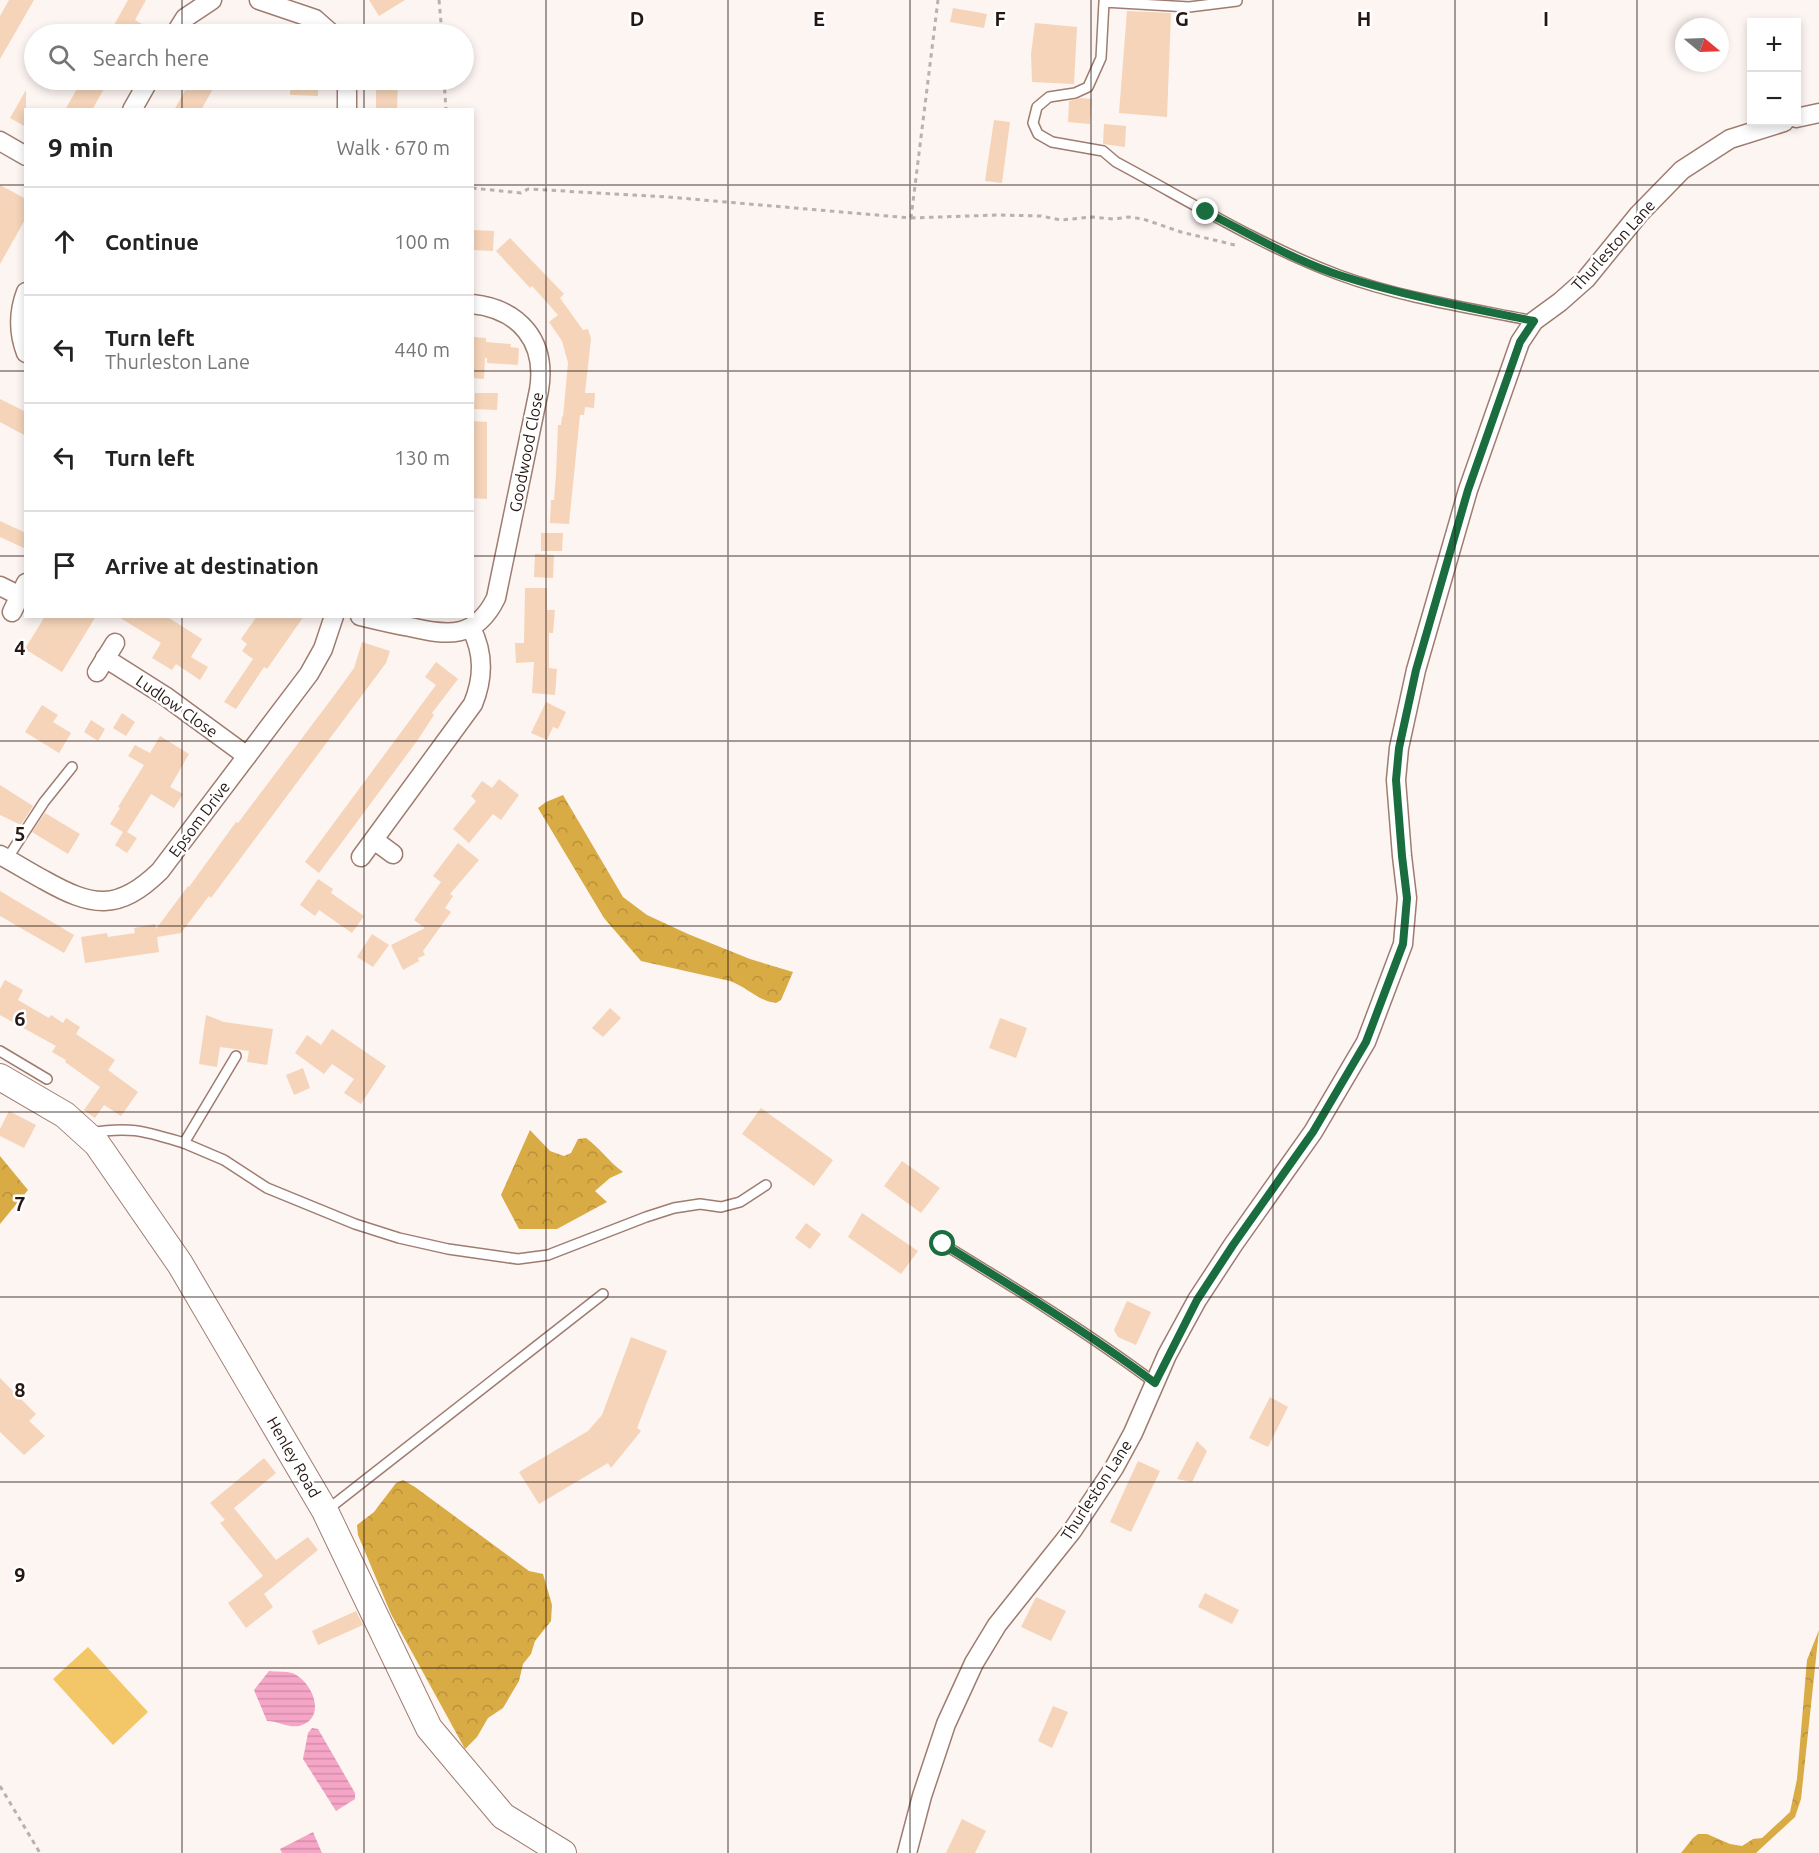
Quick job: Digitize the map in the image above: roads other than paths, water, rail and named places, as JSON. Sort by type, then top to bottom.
[{"type":"street","points":[[181,24],[185,18],[212,0]]},
{"type":"street","points":[[259,0],[315,18],[321,24]]},
{"type":"street","points":[[133,108],[143,90]]},
{"type":"street","points":[[347,90],[347,108]]},
{"type":"street","points":[[1801,117],[1819,113]]},
{"type":"street","name":"Thurleston Lane","points":[[907,1853],[922,1796],[946,1724],[974,1663],[997,1625],[1072,1531],[1114,1468],[1197,1300],[1313,1132],[1366,1042],[1403,944],[1407,898],[1396,780],[1399,748],[1416,670],[1468,490],[1520,342],[1534,321],[1586,279],[1639,214],[1682,170],[1730,139],[1771,126]]},
{"type":"street","points":[[0,141],[24,155]]},
{"type":"street","points":[[24,301],[20,320],[20,335],[24,347]]},
{"type":"street","name":"Goodwood Close","points":[[471,628],[486,616],[496,598],[537,401],[541,371],[538,351],[522,325],[497,309],[474,304]]},
{"type":"street","points":[[0,586],[19,597]]},
{"type":"street","name":"Epsom Drive","points":[[4,857],[83,899],[110,901],[123,897],[150,880],[160,871],[309,674],[323,649],[333,618]]},
{"type":"street","points":[[361,857],[473,704],[479,686],[482,664],[480,649],[471,628],[454,634],[444,634],[369,618]]},
{"type":"street","name":"Ludlow Close","points":[[106,658],[165,696],[247,756]]},
{"type":"street","points":[[374,840],[393,854]]},
{"type":"street","name":"Henley Road","points":[[0,1077],[48,1103],[87,1133],[97,1144],[180,1264],[326,1511],[429,1728],[503,1816],[563,1853]]},
{"type":"lane","points":[[1237,1],[1189,7],[1104,2],[1101,58],[1088,87],[1075,93],[1049,97],[1037,107],[1033,123],[1038,134],[1052,142],[1103,151],[1116,162],[1206,212],[1341,276],[1422,299],[1534,321]]},
{"type":"lane","points":[[4,857],[72,767]]},
{"type":"lane","points":[[0,1051],[47,1079]]},
{"type":"lane","points":[[184,1143],[236,1056]]},
{"type":"lane","points":[[87,1133],[116,1128],[140,1130],[184,1143],[224,1160],[267,1188],[355,1224],[399,1238],[518,1259],[548,1255],[674,1208],[700,1204],[721,1207],[740,1202],[766,1185]]},
{"type":"lane","points":[[943,1244],[1039,1302],[1155,1383]]},
{"type":"lane","points":[[326,1511],[603,1294]]}]
